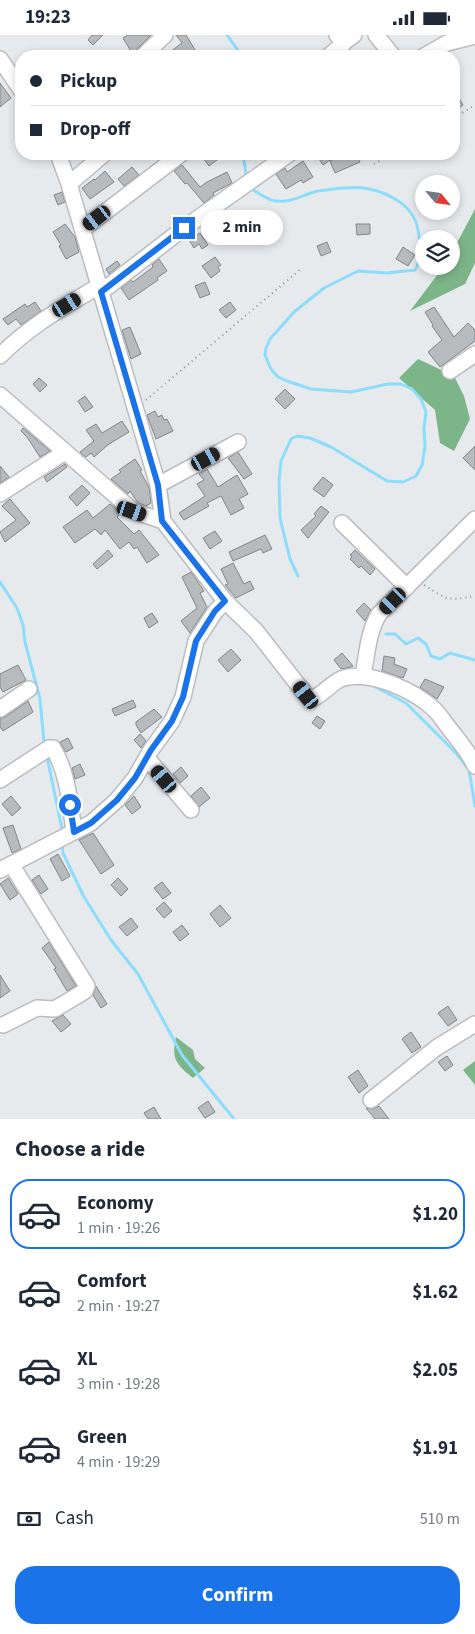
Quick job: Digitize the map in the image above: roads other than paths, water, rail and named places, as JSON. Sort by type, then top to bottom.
[{"type":"street","points":[[154,50],[165,35]]},
{"type":"street","points":[[376,35],[388,50]]},
{"type":"street","points":[[435,50],[447,43],[475,36]]},
{"type":"street","points":[[334,50],[345,38]]},
{"type":"street","points":[[0,59],[15,81]]},
{"type":"street","points":[[60,160],[69,184],[158,485],[162,521],[225,601],[256,631],[306,695],[312,699],[342,678],[363,675],[392,683],[435,710],[470,756],[475,766]]},
{"type":"street","points":[[69,184],[97,160]]},
{"type":"street","points":[[82,229],[173,160]]},
{"type":"street","points":[[0,355],[16,339],[35,325],[100,289],[280,160]]},
{"type":"street","points":[[450,371],[475,354]]},
{"type":"street","points":[[0,395],[132,511],[162,521]]},
{"type":"street","points":[[158,485],[238,441]]},
{"type":"street","points":[[0,494],[65,452]]},
{"type":"street","points":[[363,675],[374,622],[379,614],[475,519]]},
{"type":"street","points":[[342,523],[410,584]]},
{"type":"street","points":[[1,1025],[38,1008],[55,1009],[85,991],[87,986],[5,867],[91,823],[117,800],[135,778],[172,721],[183,697],[196,641],[215,611],[225,601]]},
{"type":"street","points":[[0,709],[29,689]]},
{"type":"street","points":[[0,780],[49,748],[53,749],[58,756],[68,792],[74,832]]},
{"type":"street","points":[[147,758],[191,810]]},
{"type":"street","points":[[371,1099],[436,1048],[475,1024]]},
{"type":"waterway","points":[[227,35],[238,50]]},
{"type":"waterway","points":[[244,160],[246,174]]},
{"type":"waterway","points":[[253,190],[268,199],[276,201],[294,199],[318,191],[353,187],[373,190],[391,196],[405,207],[416,221],[422,250],[421,258],[415,270],[387,273],[358,271],[324,288],[294,312],[270,339],[266,348],[265,355],[271,369],[278,377],[287,381],[311,389],[351,392],[388,384],[401,384],[412,389],[421,399],[426,412],[424,428],[425,447],[422,465],[416,476],[403,482],[387,481],[331,447],[310,438],[297,436],[291,439],[281,461],[279,480],[280,518],[290,559],[298,576]]},
{"type":"waterway","points":[[0,582],[17,608],[23,625],[25,642],[40,699],[44,742]]},
{"type":"waterway","points":[[386,634],[395,634],[406,644],[418,638],[426,644],[431,656],[440,659],[450,653],[475,660]]},
{"type":"waterway","points":[[370,684],[406,703],[456,753],[469,770],[475,806]]},
{"type":"waterway","points":[[47,757],[62,829]]},
{"type":"waterway","points":[[62,844],[63,853],[84,897],[111,940],[138,974],[182,1055],[234,1119]]}]
